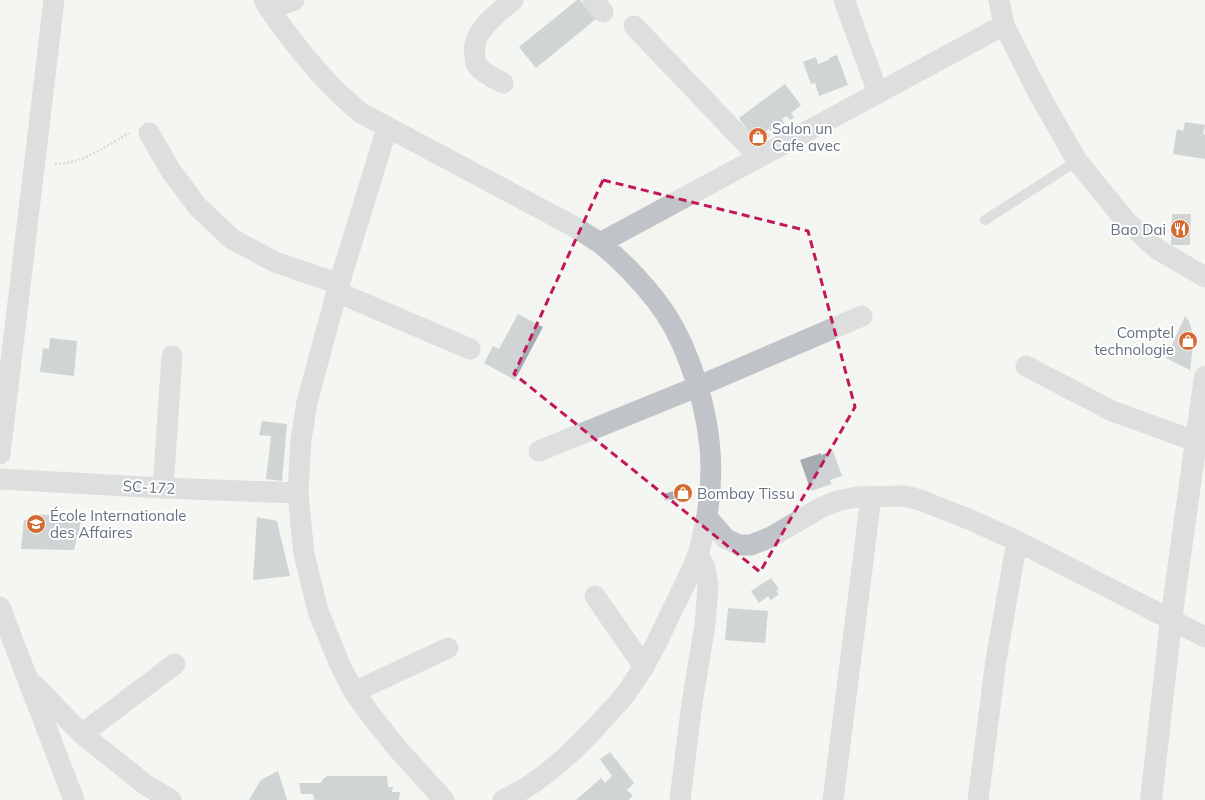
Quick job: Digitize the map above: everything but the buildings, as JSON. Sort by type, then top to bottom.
[{"type":"street","points":[[0,454],[54,0]]},
{"type":"street","points":[[294,0],[266,4],[303,54],[339,94],[361,113],[387,128],[571,225],[600,243],[632,273],[660,306],[682,342],[699,386],[712,459],[711,491],[707,517],[698,554],[659,638],[644,668],[626,693],[588,736],[546,774],[515,794],[502,800]]},
{"type":"street","points":[[844,0],[878,93]]},
{"type":"street","points":[[999,0],[1004,25],[1040,96],[1077,161],[1126,221],[1157,249],[1205,277]]},
{"type":"street","points":[[502,4],[477,36],[474,44],[474,54],[477,65],[502,83]]},
{"type":"street","points":[[600,243],[1004,25]]},
{"type":"street","points":[[634,26],[759,157]]},
{"type":"street","points":[[387,128],[338,288],[307,402],[301,440],[298,493],[304,554],[316,604],[340,665],[354,692],[370,714],[397,748],[444,800]]},
{"type":"street","points":[[149,133],[172,171],[198,207],[232,238],[275,262],[338,288],[470,349]]},
{"type":"street","points":[[539,451],[699,386],[862,316]]},
{"type":"street","points":[[163,488],[172,356]]},
{"type":"street","points":[[1026,366],[1112,411],[1195,441]]},
{"type":"street","points":[[1152,800],[1171,620],[1205,377]]},
{"type":"street","name":"SC-172","points":[[0,479],[163,488],[298,493]]},
{"type":"street","points":[[707,517],[726,539],[739,545],[751,545],[771,536],[830,503],[848,498],[905,496],[920,500],[971,520],[1017,541],[1205,638]]},
{"type":"street","points":[[833,800],[871,497]]},
{"type":"street","points":[[978,800],[996,660],[1017,541]]},
{"type":"street","points":[[680,800],[691,710],[705,624],[708,586],[705,568],[698,554]]},
{"type":"street","points":[[595,596],[644,668]]},
{"type":"street","points":[[0,607],[74,800]]},
{"type":"street","points":[[354,692],[448,648]]},
{"type":"street","points":[[82,734],[174,664]]},
{"type":"street","points":[[28,679],[82,734],[146,785],[171,800]]},
{"type":"lane","points":[[985,220],[1077,161]]},
{"type":"path","points":[[35,164],[61,164],[73,161],[90,155],[136,130],[142,129],[149,133]]},
{"type":"highlighted area","points":[[603,180],[808,231],[855,407],[760,572],[514,374]]},
{"type":"place","name":"Salon un Cafe avec","points":[[758,137]]},
{"type":"place","name":"Bao Dai","points":[[1180,229]]},
{"type":"place","name":"Comptel technologie","points":[[1188,341]]},
{"type":"place","name":"Bombay Tissu","points":[[683,493]]},
{"type":"place","name":"École Internationale des Affaires","points":[[36,524]]}]
